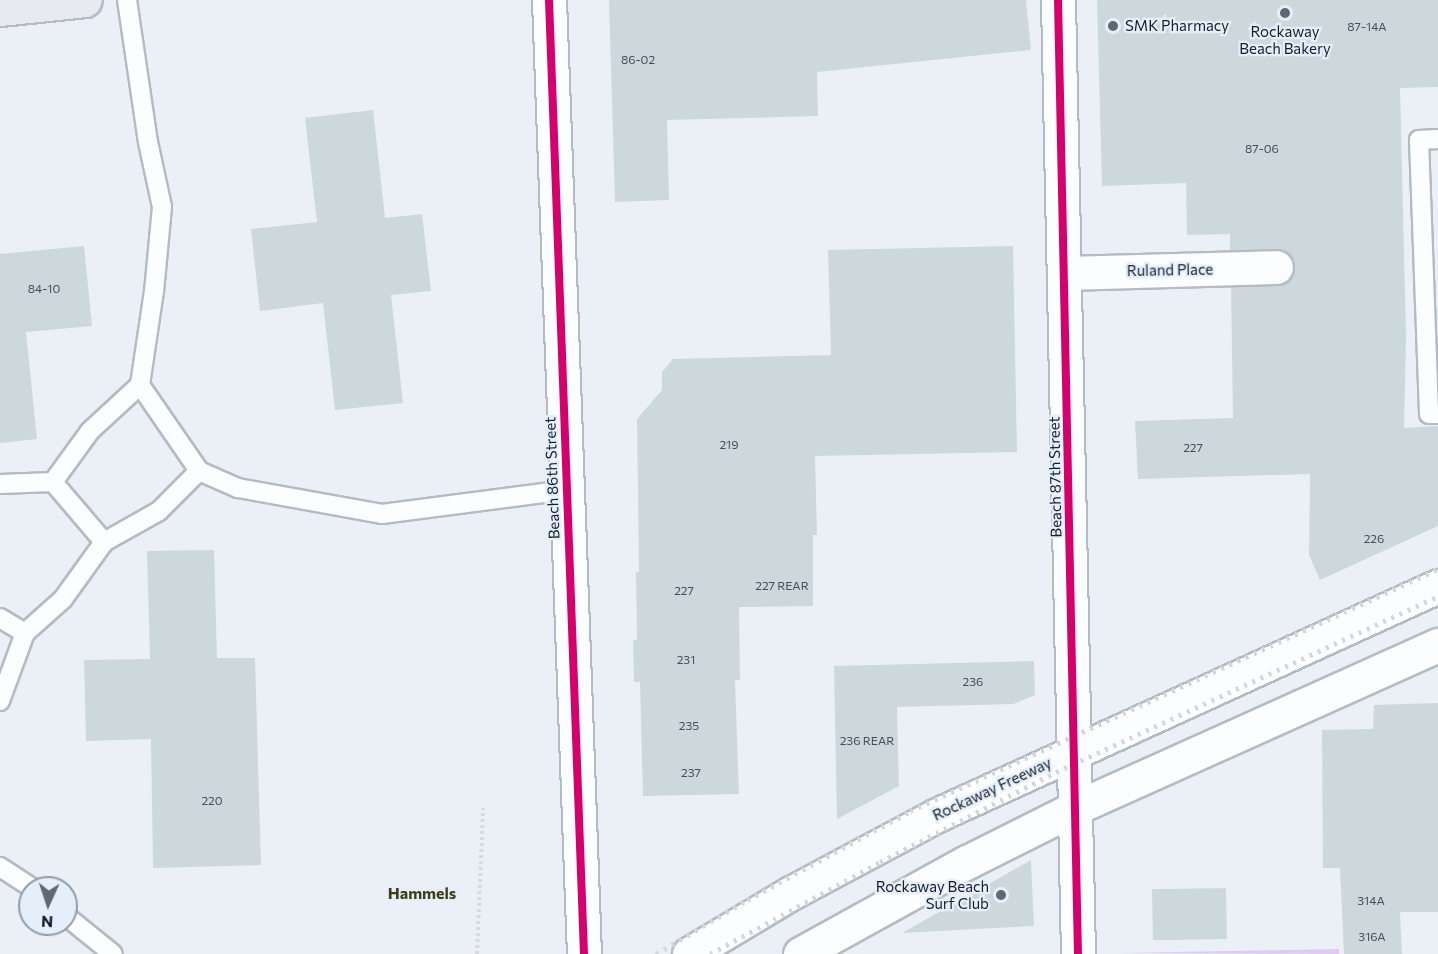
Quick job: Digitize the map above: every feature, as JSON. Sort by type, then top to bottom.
[{"type":"main road","points":[[0,9],[85,0]]},
{"type":"street","name":"Beach 86th Street","points":[[549,0],[584,954]]},
{"type":"street","name":"Beach 87th Street","points":[[1058,0],[1078,954]]},
{"type":"street","name":"Ruland Place","points":[[1064,273],[1276,267]]},
{"type":"street","name":"Rockaway Freeway","points":[[689,954],[876,846],[1074,750],[1438,586]]},
{"type":"street","points":[[800,954],[967,862],[1075,808],[1438,645]]},
{"type":"lane","points":[[53,482],[90,431],[140,385],[154,291],[162,207],[148,142],[127,0]]},
{"type":"lane","points":[[1438,139],[1419,140],[1429,414],[1438,414]]},
{"type":"lane","points":[[140,385],[200,471],[238,488],[382,514],[566,490]]},
{"type":"lane","points":[[0,701],[25,633],[63,599],[104,542],[159,511],[200,471]]},
{"type":"lane","points":[[0,484],[53,482]]},
{"type":"lane","points":[[53,482],[104,542]]},
{"type":"lane","points":[[0,618],[25,633]]},
{"type":"lane","points":[[0,867],[18,879]]},
{"type":"lane","points":[[78,926],[113,954]]},
{"type":"path","points":[[477,954],[483,808]]},
{"type":"shaded area","points":[[1339,949],[1339,954],[1118,953]]},
{"type":"building","points":[[609,0],[1026,0],[1031,50],[817,72],[818,116],[667,120],[669,200],[615,202]]},
{"type":"building","points":[[1097,0],[1438,0],[1438,87],[1400,88],[1406,338],[1404,428],[1438,426],[1438,526],[1320,580],[1309,555],[1310,474],[1138,479],[1135,421],[1233,418],[1231,287],[1285,283],[1293,275],[1295,266],[1292,257],[1284,250],[1230,250],[1230,234],[1187,235],[1186,183],[1102,186]]},
{"type":"building","points":[[373,110],[385,218],[422,214],[431,291],[391,295],[403,403],[335,410],[323,303],[260,311],[251,229],[317,222],[305,118]]},
{"type":"building","points":[[84,246],[92,326],[26,332],[37,439],[0,443],[0,254]]},
{"type":"building","points":[[1013,246],[1017,452],[815,456],[817,535],[813,535],[813,606],[739,607],[740,680],[735,680],[739,794],[643,796],[640,682],[634,682],[633,640],[637,640],[636,572],[639,572],[637,419],[662,390],[662,372],[673,359],[831,355],[828,250]]},
{"type":"building","points":[[214,550],[217,658],[255,658],[261,865],[153,868],[151,739],[86,741],[84,660],[150,659],[147,551]]},
{"type":"building","points":[[1034,661],[1035,695],[1013,704],[897,707],[899,786],[837,819],[834,666]]},
{"type":"building","points":[[1438,703],[1438,912],[1400,912],[1402,954],[1344,954],[1340,868],[1323,868],[1322,730],[1373,729],[1374,705]]},
{"type":"building","name":"Rockaway Beach Surf Club","points":[[1031,860],[1034,926],[902,933]]},
{"type":"building","points":[[1226,888],[1227,939],[1153,940],[1152,889]]},
{"type":"railway","points":[[656,954],[747,900],[910,811],[1438,569]]},
{"type":"railway","points":[[710,954],[880,862],[1056,772],[1438,596]]},
{"type":"cycle path","points":[[549,0],[584,954]]},
{"type":"cycle path","points":[[1058,0],[1078,954]]},
{"type":"place","name":"Rockaway Beach Bakery","points":[[1285,13]]},
{"type":"place","name":"SMK Pharmacy","points":[[1113,26]]},
{"type":"place","name":"Rockaway Beach Surf Club","points":[[1001,895]]},
{"type":"district","name":"Hammels","points":[[422,893]]}]
